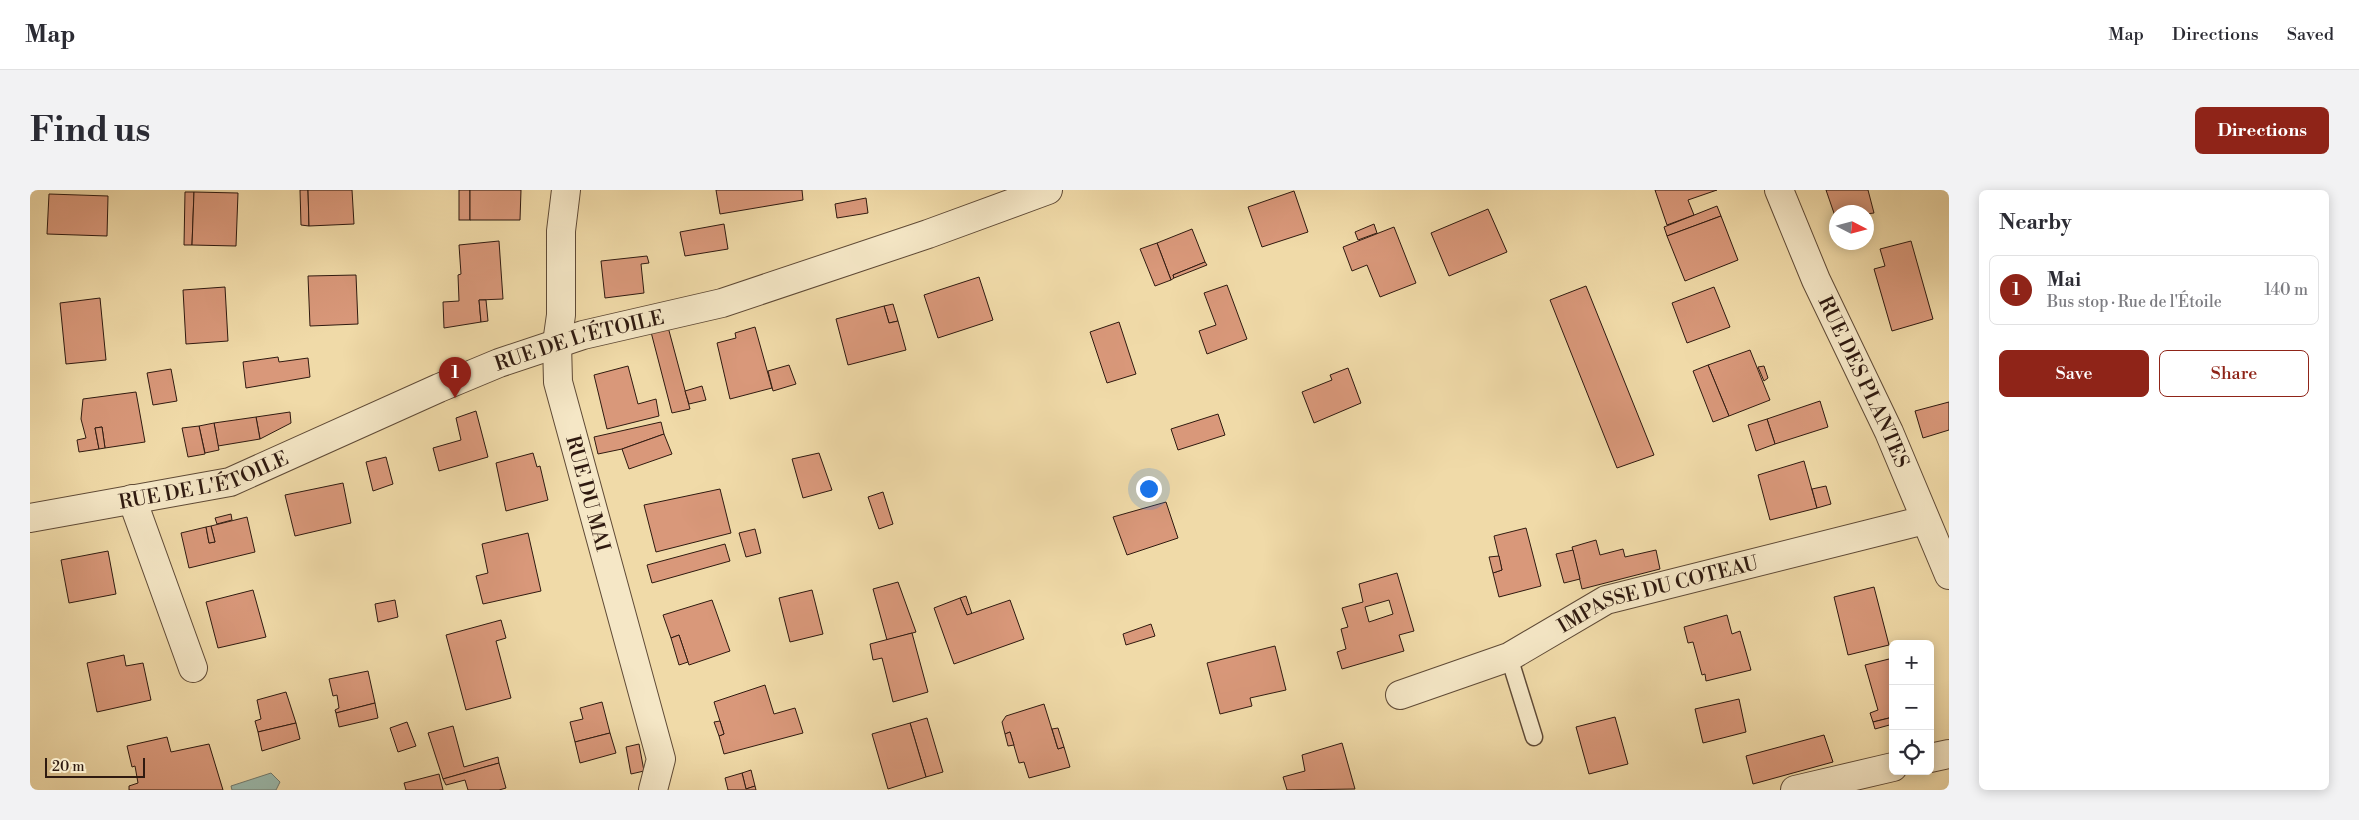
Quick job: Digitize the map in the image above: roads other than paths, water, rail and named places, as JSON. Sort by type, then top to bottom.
[{"type":"street","name":"RUE DU MAI","points":[[566,190],[561,231],[561,314],[557,343],[558,382],[661,759],[653,790]]},
{"type":"street","name":"RUE DE L'ÉTOILE","points":[[30,518],[230,482],[499,363],[583,335],[722,303],[919,237],[1048,190]]},
{"type":"street","name":"RUE DES PLANTES","points":[[1779,190],[1816,280],[1889,432],[1924,520],[1949,575]]},
{"type":"street","points":[[132,499],[193,668]]},
{"type":"street","name":"IMPASSE DU COTEAU","points":[[1400,694],[1509,657],[1606,600],[1924,520]]},
{"type":"street","points":[[1934,757],[1949,754]]},
{"type":"street","points":[[1795,790],[1889,768]]},
{"type":"lane","points":[[1509,657],[1534,737]]},
{"type":"place","name":"Mai","points":[[455,398]]}]
